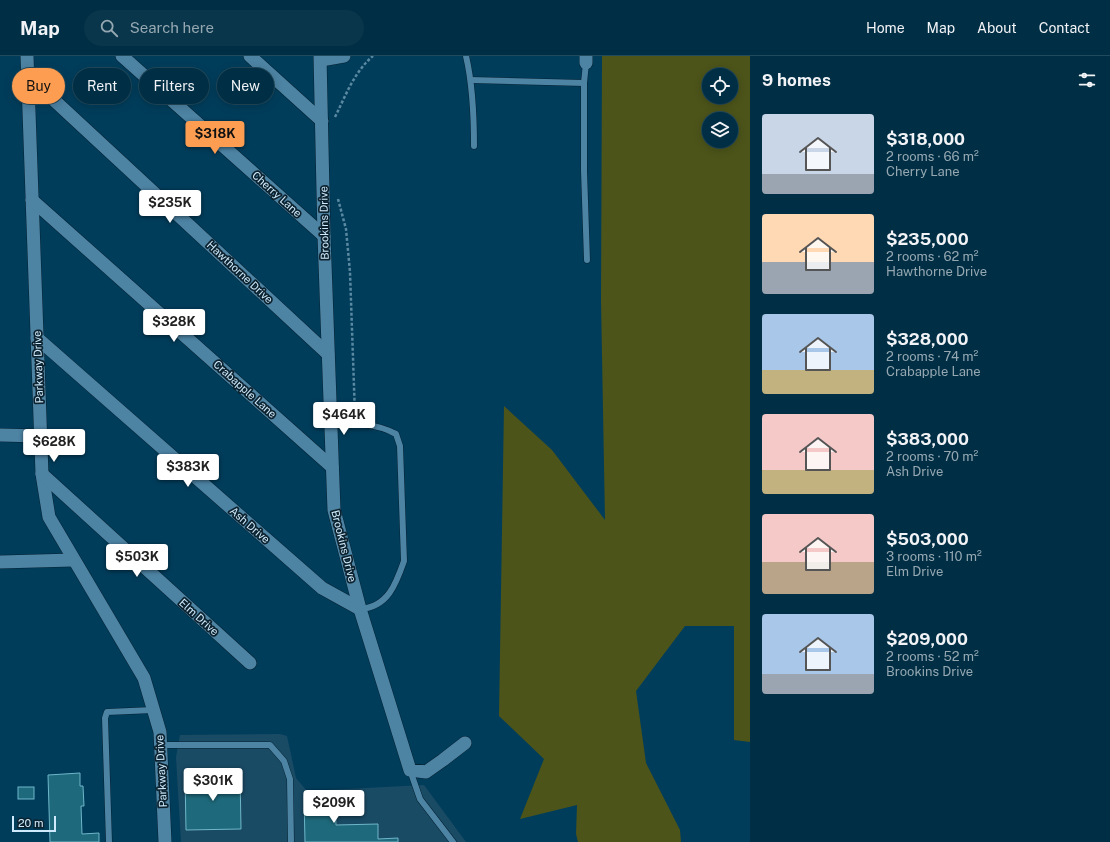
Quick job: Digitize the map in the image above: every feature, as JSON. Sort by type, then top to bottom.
[{"type":"street","name":"Parkway Drive","points":[[27,56],[28,68]]},
{"type":"street","name":"Cherry Lane","points":[[122,56],[324,236]]},
{"type":"street","points":[[250,56],[328,121]]},
{"type":"street","points":[[321,58],[344,56]]},
{"type":"street","name":"Brookins Drive","points":[[321,58],[328,121],[324,236],[334,510],[360,609],[410,770]]},
{"type":"street","name":"Parkway Drive","points":[[29,104],[40,436],[42,474],[49,517],[144,678],[160,732],[165,842]]},
{"type":"street","name":"Hawthorne Drive","points":[[58,104],[328,354]]},
{"type":"street","name":"Crabapple Lane","points":[[32,200],[332,467]]},
{"type":"street","name":"Ash Drive","points":[[37,338],[322,588],[360,609]]},
{"type":"street","points":[[0,435],[40,436]]},
{"type":"street","name":"Elm Drive","points":[[42,474],[250,663]]},
{"type":"street","points":[[0,562],[73,560]]},
{"type":"street","points":[[410,770],[426,772],[465,742]]},
{"type":"lane","points":[[466,56],[471,80],[474,146]]},
{"type":"lane","points":[[586,60],[584,83],[584,171],[587,260]]},
{"type":"lane","points":[[471,80],[584,83]]},
{"type":"lane","points":[[331,423],[364,424],[386,429],[396,434],[400,446],[404,561],[399,575],[386,599],[371,608],[360,609]]},
{"type":"lane","points":[[109,842],[105,718],[107,712],[153,710]]},
{"type":"lane","points":[[160,745],[270,745],[284,761],[290,779],[290,842]]},
{"type":"lane","points":[[410,770],[420,799],[453,842]]},
{"type":"path","points":[[328,121],[364,64],[373,56]]},
{"type":"path","points":[[337,192],[346,229],[350,272],[355,424]]},
{"type":"shaded area","points":[[280,734],[287,736],[296,778],[307,791],[424,785],[466,842],[181,842],[176,757],[180,735]]},
{"type":"green space","points":[[602,56],[750,56],[750,742],[734,740],[734,626],[685,626],[636,691],[646,763],[680,830],[681,842],[578,842],[576,834],[577,805],[520,819],[544,759],[499,716],[504,406],[552,450],[605,520],[601,301]]},
{"type":"building","points":[[80,773],[80,786],[83,786],[84,806],[81,806],[82,834],[99,833],[99,842],[50,842],[48,775]]},
{"type":"building","points":[[240,774],[241,829],[186,830],[185,775]]},
{"type":"building","points":[[18,787],[34,787],[34,799],[18,799]]},
{"type":"building","points":[[335,795],[336,825],[378,824],[378,839],[398,838],[398,842],[305,842],[304,796]]}]
